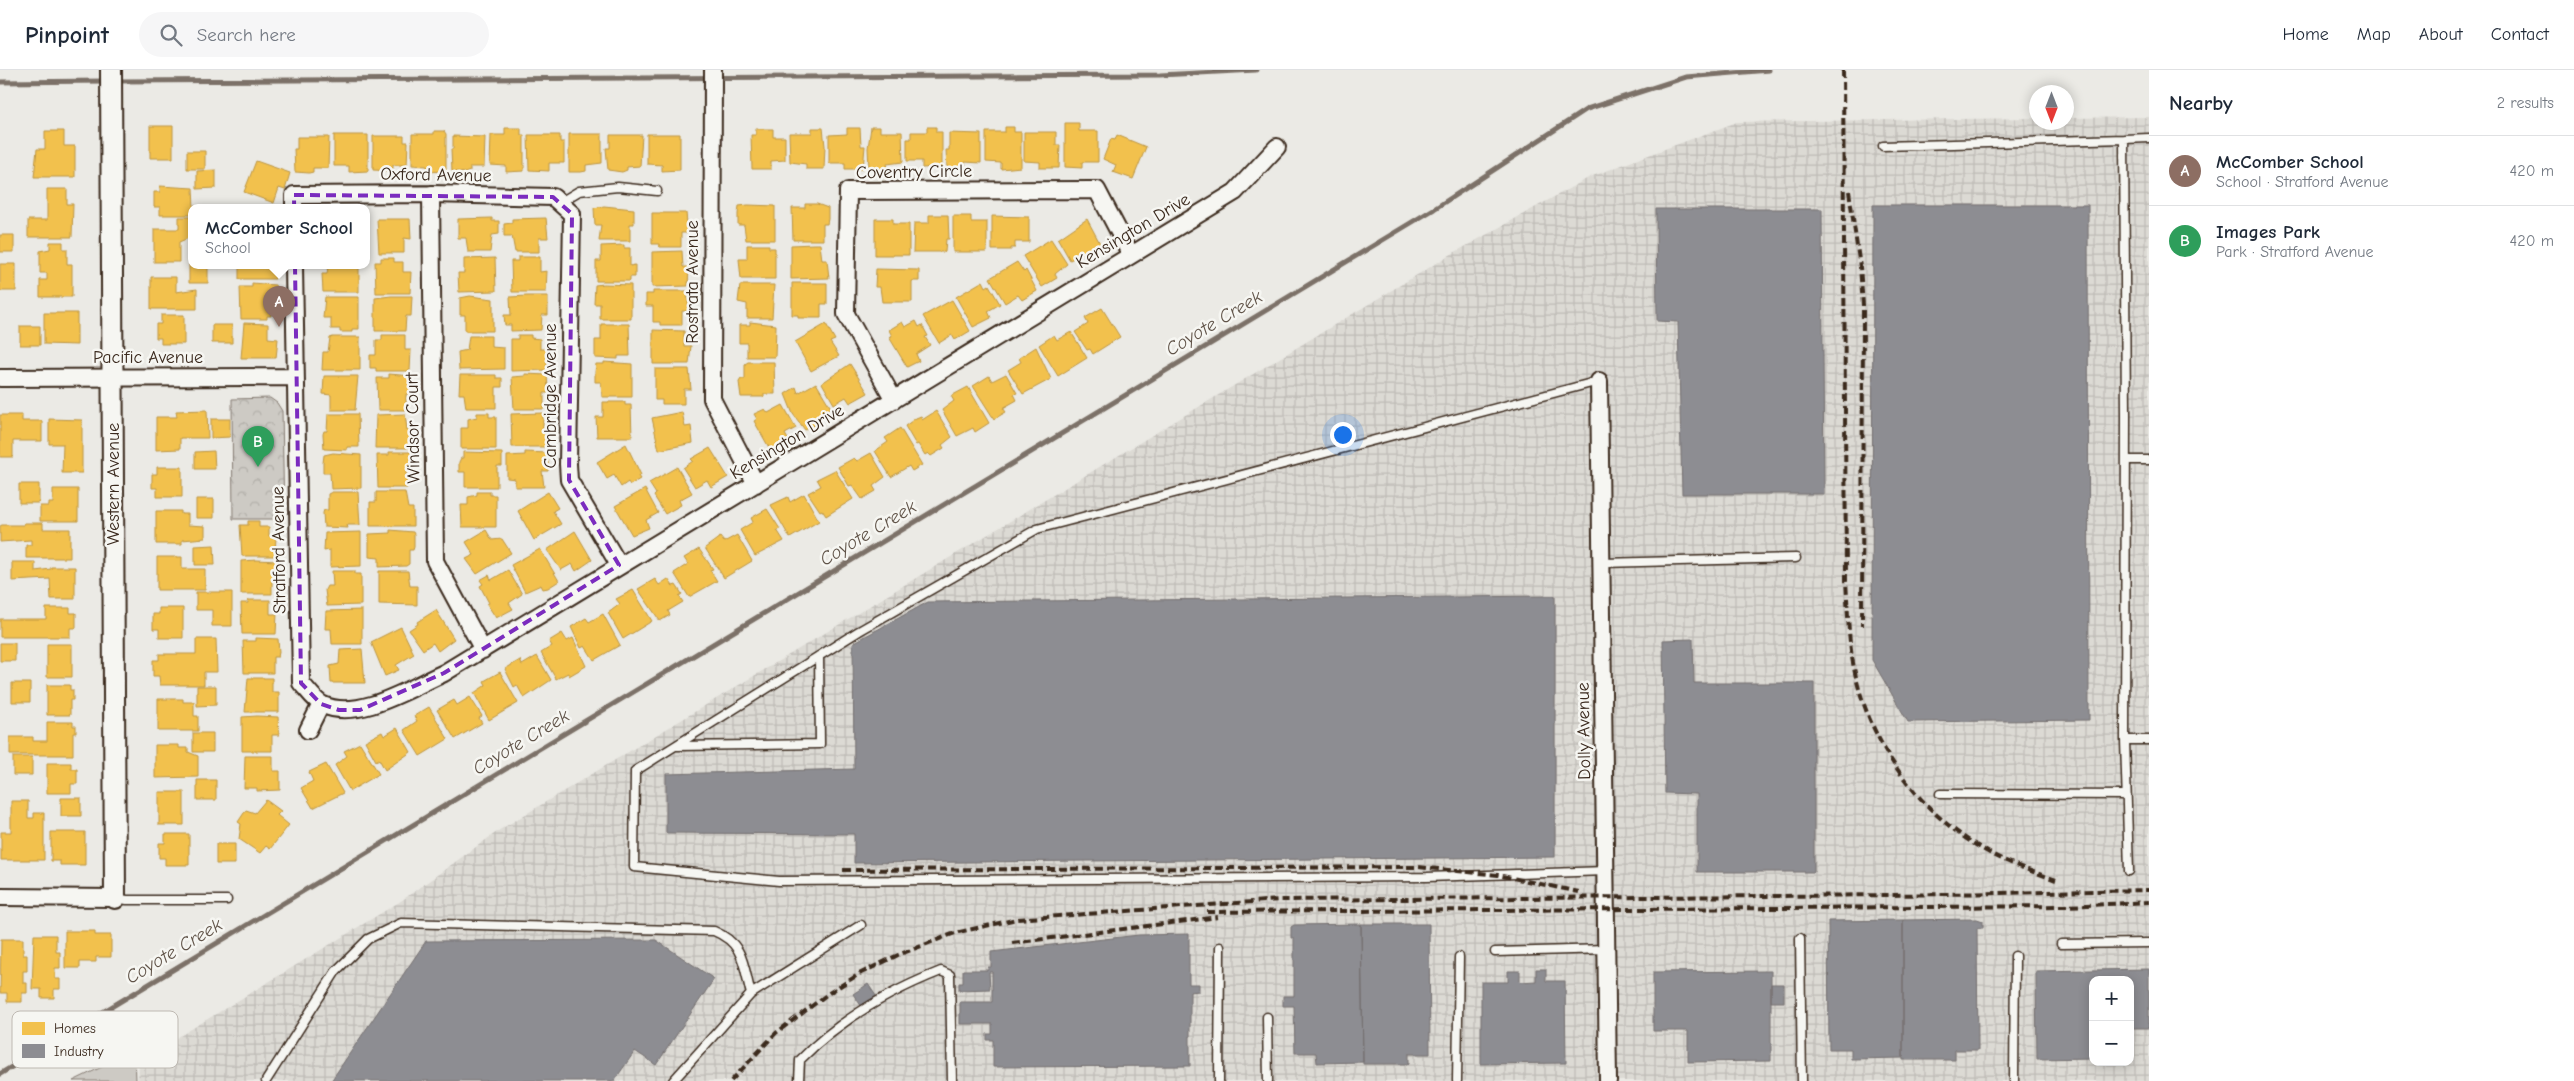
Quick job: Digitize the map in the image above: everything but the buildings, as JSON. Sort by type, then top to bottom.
[{"type":"street","name":"Western Avenue","points":[[111,70],[115,898]]},
{"type":"street","name":"Rostrata Avenue","points":[[713,70],[712,399],[756,484]]},
{"type":"street","name":"Kensington Drive","points":[[321,704],[339,710],[360,710],[444,673],[1235,192],[1277,147]]},
{"type":"street","name":"Coventry Circle","points":[[894,400],[846,314],[848,191],[1097,190],[1131,255]]},
{"type":"street","name":"Oxford Avenue","points":[[294,202],[431,194],[554,197],[572,214]]},
{"type":"street","name":"Windsor Court","points":[[431,194],[435,561],[483,650]]},
{"type":"street","name":"Cambridge Avenue","points":[[572,214],[569,480],[619,565]]},
{"type":"street","name":"Stratford Avenue","points":[[294,269],[301,683],[321,704]]},
{"type":"street","name":"Pacific Avenue","points":[[0,378],[295,377]]},
{"type":"street","name":"Dolly Avenue","points":[[1599,381],[1608,1081]]},
{"type":"street","points":[[308,730],[321,704]]},
{"type":"street","points":[[0,897],[115,898]]},
{"type":"lane","points":[[1883,146],[2149,138]]},
{"type":"lane","points":[[2124,139],[2125,740],[2129,870]]},
{"type":"lane","points":[[559,203],[579,191],[618,187],[657,191]]},
{"type":"lane","points":[[1599,381],[1037,529],[819,656],[635,771],[634,867],[778,881],[1427,877],[1606,870]]},
{"type":"lane","points":[[2126,460],[2149,460]]},
{"type":"lane","points":[[1602,564],[1796,558]]},
{"type":"lane","points":[[675,746],[820,744],[819,656]]},
{"type":"lane","points":[[2125,740],[2149,740]]},
{"type":"lane","points":[[1940,794],[2126,795]]},
{"type":"lane","points":[[115,898],[127,900],[227,900]]},
{"type":"lane","points":[[266,1081],[336,971],[368,939],[401,923],[714,931],[729,938],[740,952],[752,994]]},
{"type":"lane","points":[[673,1081],[752,994],[861,925]]},
{"type":"lane","points":[[1800,938],[1802,1081]]},
{"type":"lane","points":[[2061,944],[2149,943]]},
{"type":"lane","points":[[1219,1081],[1220,947]]},
{"type":"lane","points":[[1495,952],[1607,949]]},
{"type":"lane","points":[[2014,1081],[2015,956]]},
{"type":"lane","points":[[1457,1081],[1459,957]]},
{"type":"lane","points":[[799,1081],[800,1060],[834,1030],[866,1006],[898,988],[941,971],[950,975],[952,1081]]},
{"type":"lane","points":[[1267,1017],[1268,1081]]},
{"type":"highlighted area","points":[[294,195],[553,197],[572,214],[569,480],[619,565],[444,673],[360,710],[339,710],[321,704],[301,683]]},
{"type":"shaded area","points":[[2149,117],[2149,1081],[138,1081],[139,1068],[178,1068],[178,1037],[401,901],[501,829],[1450,255],[1590,177],[1737,122],[2029,118],[2029,130],[2074,130],[2074,118]]},
{"type":"green space","points":[[270,398],[277,403],[282,411],[284,519],[233,519],[232,399]]},
{"type":"green space","points":[[100,1068],[136,1068],[136,1081],[73,1081]]},
{"type":"waterway","points":[[115,81],[1160,75],[1256,70]]},
{"type":"waterway","name":"Coyote Creek","points":[[104,1011],[1434,209],[1587,109],[1686,77],[1769,70]]},
{"type":"waterway","points":[[0,82],[107,81]]},
{"type":"waterway","name":"Coyote Creek","points":[[0,1074],[12,1067]]},
{"type":"railway","points":[[1843,70],[1846,581],[1850,646],[1854,668],[1862,698],[1874,728],[1889,756],[1928,807],[1952,828],[1978,846],[2024,869],[2056,880]]},
{"type":"railway","points":[[1849,191],[1860,267],[1863,305],[1862,626]]},
{"type":"railway","points":[[843,870],[1418,867],[1498,875],[1579,892]]},
{"type":"railway","points":[[731,1081],[776,1033],[829,993],[861,973],[898,955],[955,933],[1017,919],[1279,900],[1894,895],[2149,890]]},
{"type":"railway","points":[[1207,912],[2067,906],[2149,902]]},
{"type":"railway","points":[[1012,943],[1218,917]]},
{"type":"place","name":"McComber School","points":[[279,327]]},
{"type":"place","name":"Images Park","points":[[258,467]]}]
